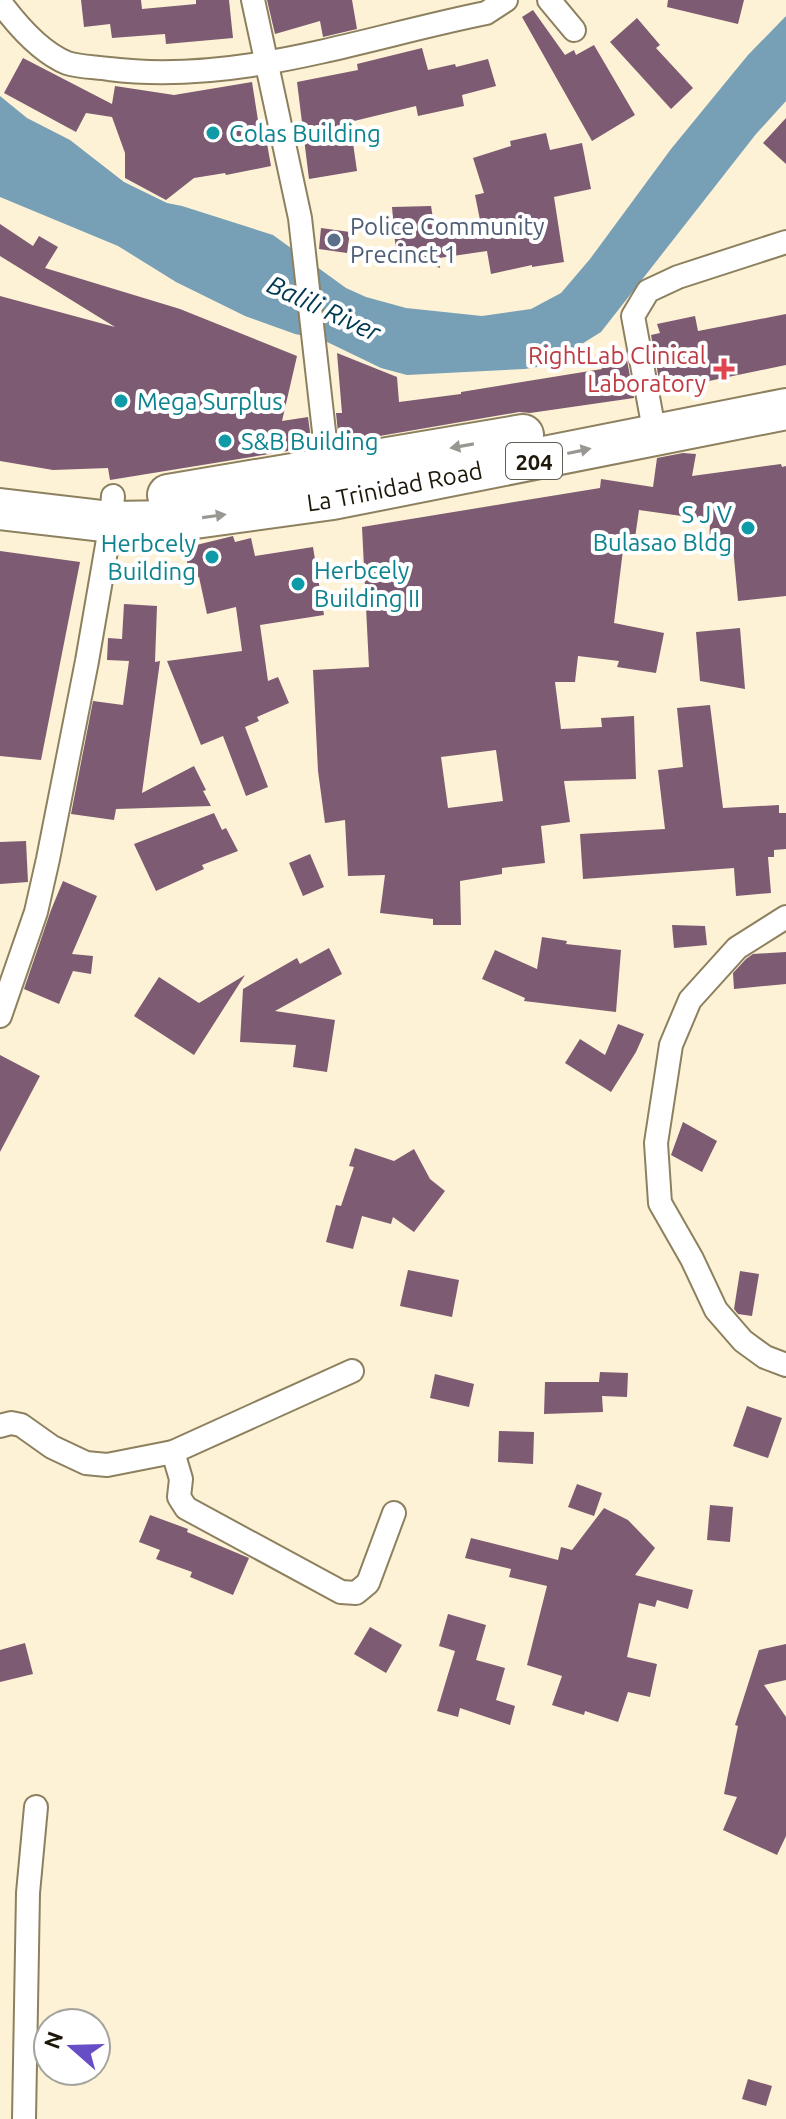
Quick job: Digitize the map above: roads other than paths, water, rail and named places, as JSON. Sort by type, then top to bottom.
[{"type":"highway","name":"La Trinidad Road","points":[[0,486],[173,521],[331,484],[517,464],[786,382]]},
{"type":"highway","name":"La Trinidad Road","points":[[652,422],[786,409]]},
{"type":"highway","name":"La Trinidad Road","points":[[0,509],[112,509]]},
{"type":"street","points":[[253,0],[300,218],[331,484]]},
{"type":"street","points":[[0,2],[40,46],[68,63],[187,74],[341,48],[444,10],[486,13],[506,0]]},
{"type":"street","points":[[549,0],[574,30]]},
{"type":"street","points":[[652,422],[633,316],[648,291],[678,277],[786,242]]},
{"type":"street","points":[[0,1016],[36,912],[48,859],[112,509]]},
{"type":"street","points":[[786,917],[737,948],[690,1000],[671,1045],[656,1143],[660,1203],[716,1310],[743,1341],[765,1357],[786,1365]]},
{"type":"street","points":[[0,1426],[11,1423],[21,1425],[52,1447],[86,1463],[107,1465],[173,1452],[352,1371]]},
{"type":"street","points":[[173,1452],[181,1479],[179,1497],[186,1508],[341,1592],[356,1593],[368,1583],[394,1513]]},
{"type":"street","points":[[24,2119],[28,1893],[36,1807]]},
{"type":"water","name":"Balili River","points":[[786,16],[786,101],[756,134],[601,332],[548,365],[407,375],[381,368],[321,339],[295,334],[245,316],[176,282],[118,246],[0,197],[0,96],[27,118],[70,140],[124,182],[167,203],[273,235],[346,288],[366,297],[406,308],[482,316],[531,309],[561,293],[590,259],[671,149],[748,55]]},
{"type":"place","name":"Colas Building","points":[[213,133]]},
{"type":"place","name":"Police Community Precinct 1","points":[[334,240]]},
{"type":"place","name":"RightLab Clinical Laboratory","points":[[724,369]]},
{"type":"place","name":"Mega Surplus","points":[[121,401]]},
{"type":"place","name":"S&B Building","points":[[225,441]]},
{"type":"place","name":"S J V Bulasao Bldg","points":[[748,528]]},
{"type":"place","name":"Herbcely Building","points":[[212,557]]},
{"type":"place","name":"Herbcely Building II","points":[[298,584]]}]
